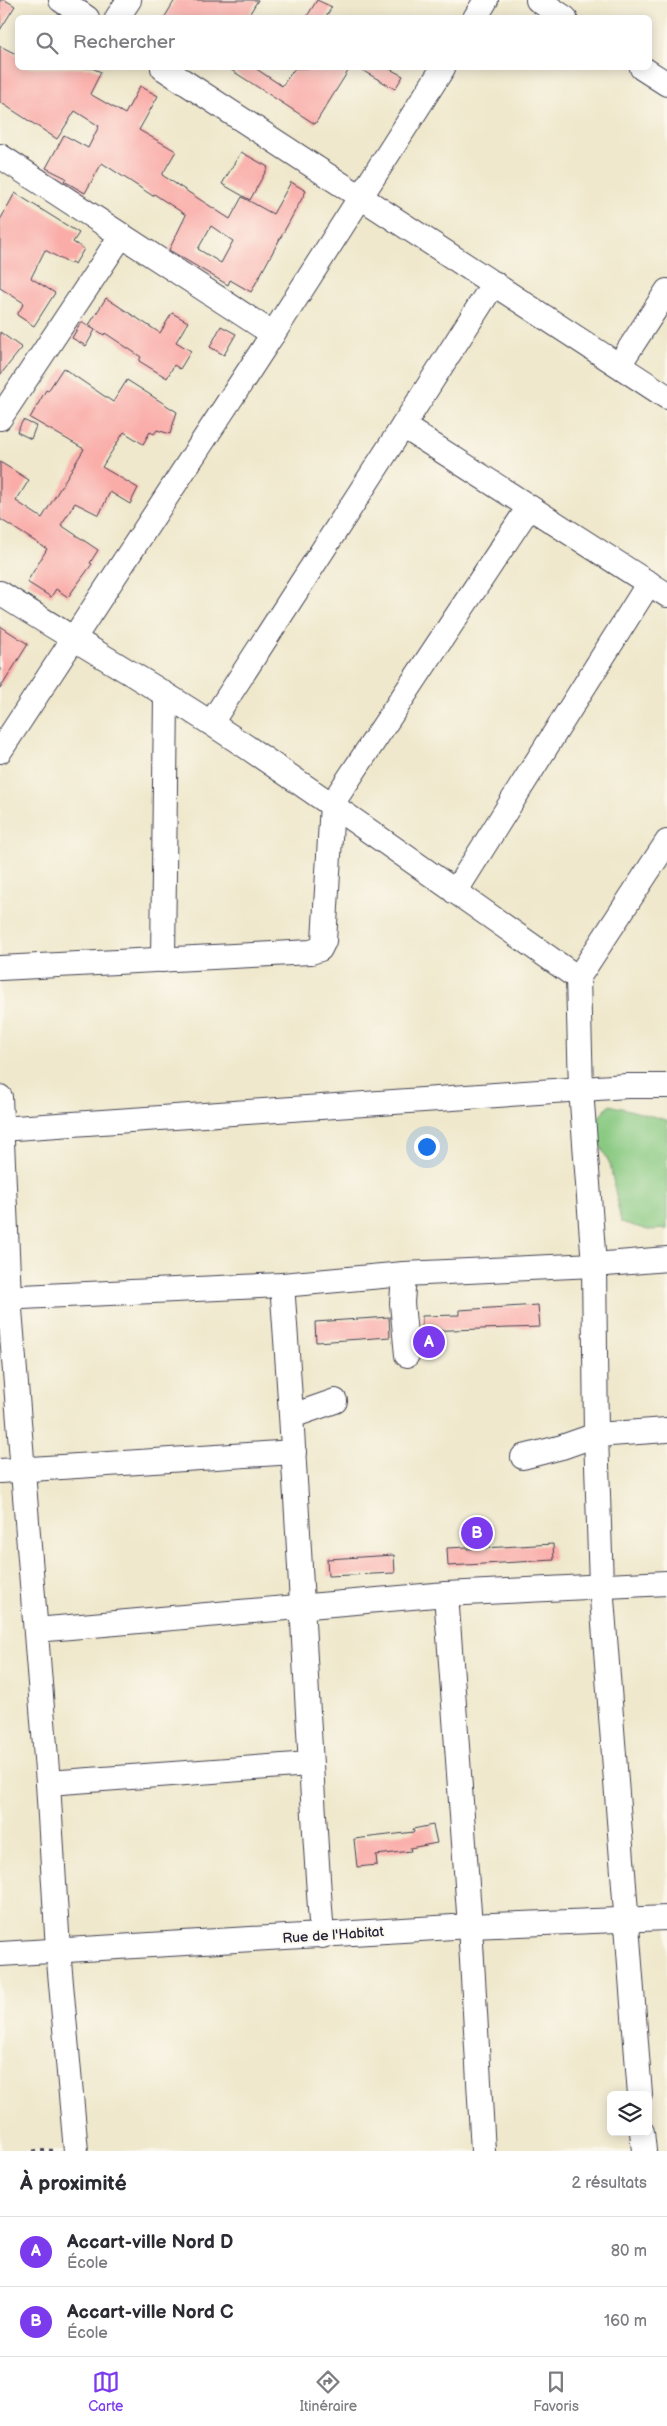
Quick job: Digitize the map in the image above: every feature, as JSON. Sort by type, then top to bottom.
[{"type":"street","points":[[61,0],[83,15]]},
{"type":"street","points":[[119,15],[129,0]]},
{"type":"street","points":[[477,15],[486,0]]},
{"type":"street","points":[[538,0],[560,15]]},
{"type":"street","points":[[166,70],[667,397]]},
{"type":"street","points":[[0,751],[273,334],[441,70]]},
{"type":"street","points":[[645,70],[667,84]]},
{"type":"street","points":[[0,156],[273,334]]},
{"type":"street","points":[[0,418],[121,236]]},
{"type":"street","points":[[211,723],[404,426],[494,283]]},
{"type":"street","points":[[619,365],[667,291]]},
{"type":"street","points":[[404,426],[658,589],[455,892]]},
{"type":"street","points":[[0,968],[311,952],[320,949],[324,941],[332,804],[529,507]]},
{"type":"street","points":[[0,593],[73,640],[211,723],[332,804],[578,978]]},
{"type":"street","points":[[163,960],[166,696]]},
{"type":"street","points":[[640,2091],[601,1585],[596,1435],[594,1265],[581,1089],[578,978],[667,842]]},
{"type":"street","points":[[1,1128],[581,1089],[667,1086]]},
{"type":"street","points":[[0,1097],[4,1298],[24,1469],[48,1783],[58,1950],[76,2151]]},
{"type":"street","points":[[4,1298],[282,1285],[404,1274],[594,1265],[667,1258]]},
{"type":"street","points":[[404,1274],[402,1303],[407,1355]]},
{"type":"street","points":[[282,1285],[303,1606],[309,1764],[322,1936]]},
{"type":"street","points":[[292,1416],[335,1401]]},
{"type":"street","points":[[522,1457],[562,1448],[596,1435],[667,1430]]},
{"type":"street","points":[[0,1471],[294,1452]]},
{"type":"street","points":[[36,1630],[446,1594],[667,1583]]},
{"type":"street","points":[[446,1594],[470,1926],[483,2151]]},
{"type":"street","points":[[48,1783],[309,1764]]},
{"type":"street","name":"Rue de l'Habitat","points":[[0,1954],[470,1926],[667,1918]]},
{"type":"street","points":[[642,2136],[644,2151]]},
{"type":"green space","points":[[610,1105],[667,1120],[667,1229],[648,1230],[621,1222],[610,1164],[590,1126]]},
{"type":"building","points":[[0,0],[5,0],[15,6],[0,30]]},
{"type":"building","points":[[175,0],[258,0],[249,15],[166,15]]},
{"type":"building","points":[[317,0],[332,7],[327,15],[308,15]]},
{"type":"building","points":[[0,46],[15,54],[15,70],[96,70],[101,72],[90,94],[125,114],[140,86],[158,96],[139,130],[176,151],[162,175],[230,219],[242,197],[273,214],[291,182],[306,191],[251,292],[230,280],[228,285],[169,250],[186,215],[154,194],[153,196],[102,163],[85,193],[64,181],[66,178],[46,168],[64,135],[88,148],[99,126],[75,111],[57,139],[0,102]],"holes":[[[211,226],[233,241],[221,263],[198,249]]]},
{"type":"building","points":[[231,70],[258,70],[282,86],[294,70],[349,70],[315,124]]},
{"type":"building","points":[[362,70],[392,70],[403,76],[395,89]]},
{"type":"building","points":[[241,152],[268,167],[250,200],[222,184]]},
{"type":"building","points":[[15,193],[79,233],[73,242],[84,249],[75,264],[71,262],[70,264],[45,250],[31,278],[55,293],[34,326],[17,315],[24,303],[0,288],[0,220]]},
{"type":"building","points":[[106,298],[160,333],[172,313],[188,322],[176,342],[191,351],[180,369],[174,365],[167,378],[139,361],[141,357],[105,333],[104,335],[89,325]]},
{"type":"building","points":[[81,322],[95,330],[86,346],[72,338]]},
{"type":"building","points":[[221,326],[236,334],[224,355],[210,347]]},
{"type":"building","points":[[0,332],[22,348],[0,375]]},
{"type":"building","points":[[63,368],[113,402],[127,380],[177,412],[170,434],[157,430],[154,434],[150,432],[143,444],[124,432],[102,467],[138,488],[130,504],[110,492],[99,515],[75,503],[61,525],[98,550],[90,563],[92,564],[68,597],[56,589],[51,597],[27,582],[47,549],[0,519],[0,462],[29,480],[16,501],[42,518],[84,449],[30,418],[46,390],[48,391]]},
{"type":"building","points":[[23,420],[36,426],[31,439],[17,432]]},
{"type":"building","points":[[0,626],[28,644],[0,689]]},
{"type":"building","points":[[538,1305],[540,1327],[422,1331],[422,1316],[459,1315],[459,1310]]},
{"type":"building","points":[[389,1317],[390,1337],[316,1342],[315,1322]]},
{"type":"building","points":[[553,1544],[554,1560],[448,1566],[447,1548],[467,1547],[467,1549]]},
{"type":"building","points":[[394,1555],[395,1573],[328,1576],[327,1559]]},
{"type":"building","points":[[433,1825],[437,1843],[410,1848],[411,1851],[376,1855],[377,1865],[357,1867],[354,1839],[414,1832],[413,1829]]},
{"type":"place","name":"Accart-ville Nord D","points":[[429,1342]]},
{"type":"place","name":"Accart-ville Nord C","points":[[477,1533]]}]
